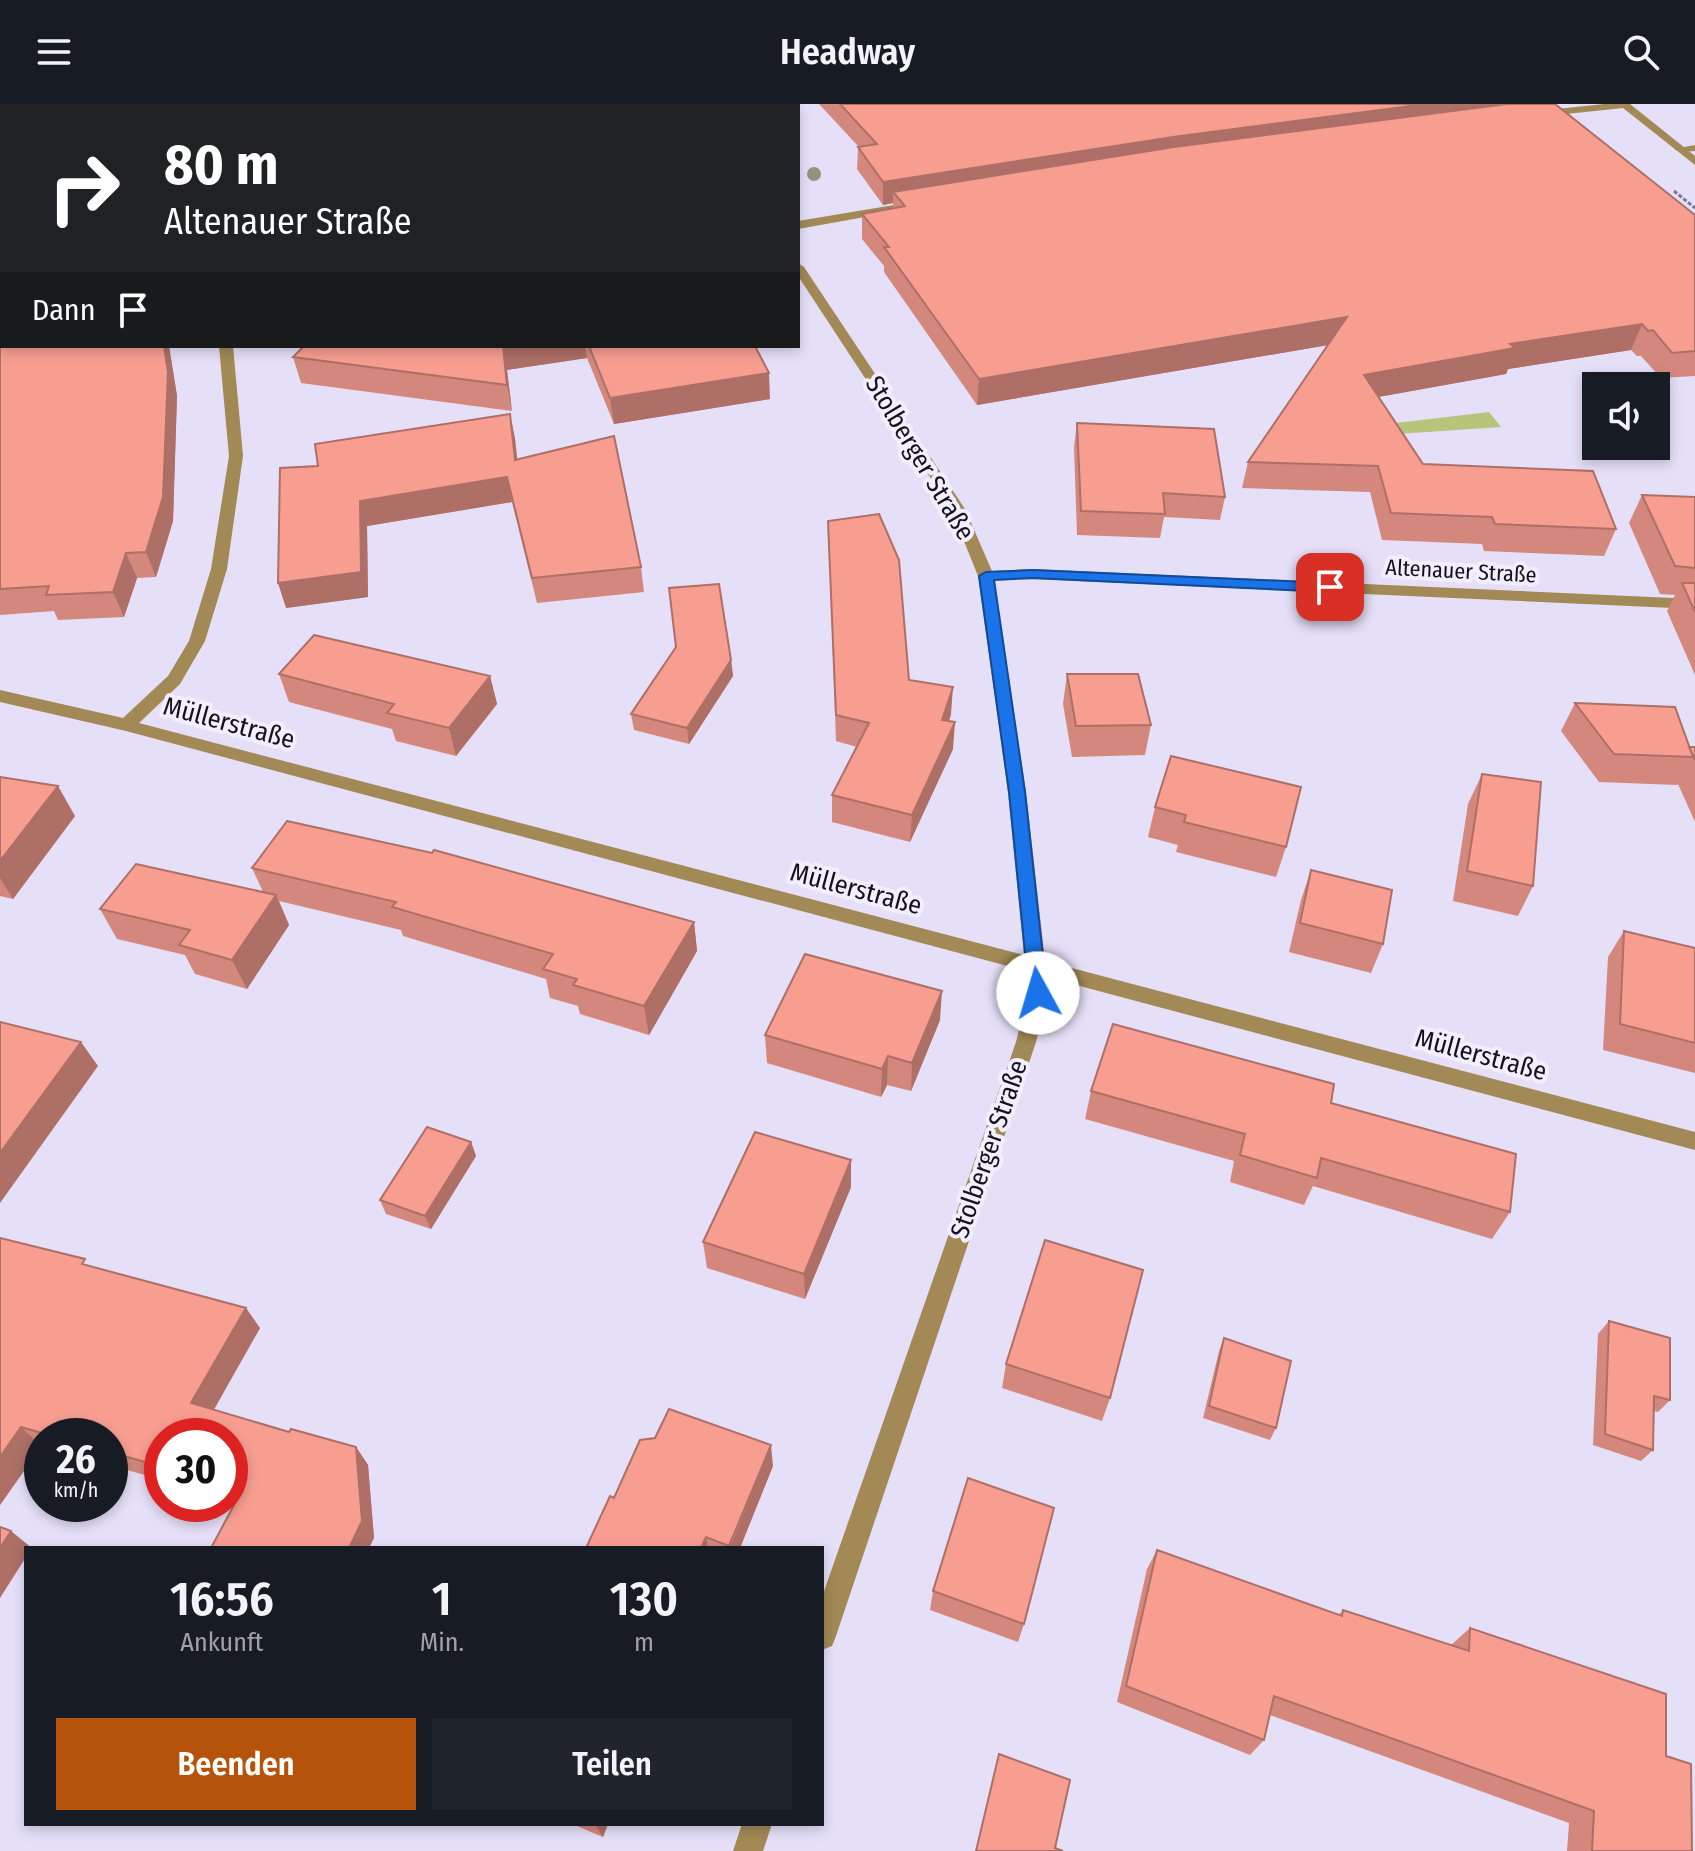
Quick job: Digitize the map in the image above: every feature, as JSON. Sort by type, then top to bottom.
[{"type":"street","points":[[1518,117],[1625,104],[1695,162]]},
{"type":"street","points":[[1680,149],[1695,148]]},
{"type":"street","points":[[800,225],[918,205]]},
{"type":"street","name":"Stolberger Straße","points":[[800,270],[958,509],[986,576],[1017,792],[1038,993],[1026,1042],[824,1630]]},
{"type":"street","points":[[126,725],[174,680],[197,641],[219,569],[236,456],[226,348]]},
{"type":"street","name":"Altenauer Straße","points":[[986,576],[1033,574],[1695,604]]},
{"type":"street","name":"Müllerstraße","points":[[0,696],[126,725],[1695,1141]]},
{"type":"street","points":[[748,1851],[756,1826]]},
{"type":"green space","points":[[1489,412],[1501,427],[1339,438],[1346,429]]},
{"type":"building","points":[[840,104],[1426,104],[1173,137],[883,182],[858,147],[877,144]]},
{"type":"building","points":[[1507,104],[1555,104],[1695,215],[1695,351],[1672,353],[1653,330],[1648,331],[1642,324],[1510,344],[1515,348],[1364,375],[1423,464],[1593,471],[1616,529],[1495,524],[1492,517],[1391,513],[1378,466],[1248,462],[1347,317],[979,379],[884,247],[889,247],[862,214],[905,206],[893,192],[1174,147]]},
{"type":"building","points":[[0,348],[164,348],[168,372],[163,497],[146,552],[126,553],[113,592],[46,595],[49,586],[0,589]]},
{"type":"building","points":[[302,348],[503,348],[507,385],[293,357]]},
{"type":"building","points":[[590,348],[756,348],[769,373],[610,398]]},
{"type":"building","points":[[510,414],[515,460],[614,436],[641,567],[532,578],[507,477],[360,501],[361,572],[278,583],[280,468],[318,466],[315,444]]},
{"type":"building","points":[[1077,423],[1214,429],[1225,497],[1163,493],[1165,514],[1081,511]]},
{"type":"building","points":[[1642,495],[1695,497],[1695,568],[1675,566]]},
{"type":"building","points":[[879,514],[899,560],[909,680],[953,687],[942,720],[955,722],[912,815],[832,795],[869,723],[836,715],[828,521]]},
{"type":"building","points":[[1682,583],[1695,583],[1695,612]]},
{"type":"building","points":[[719,584],[731,660],[687,728],[631,714],[676,647],[669,588]]},
{"type":"building","points":[[314,635],[490,676],[449,728],[387,713],[394,704],[279,674]]},
{"type":"building","points":[[1067,674],[1138,674],[1151,725],[1076,726]]},
{"type":"building","points":[[1575,703],[1675,707],[1693,757],[1614,754]]},
{"type":"building","points":[[1171,756],[1301,787],[1286,847],[1184,822],[1186,815],[1155,807]]},
{"type":"building","points":[[1482,774],[1541,782],[1533,886],[1467,871]]},
{"type":"building","points":[[0,777],[58,786],[0,861]]},
{"type":"building","points":[[287,821],[432,853],[434,850],[694,922],[644,1006],[573,985],[577,979],[543,969],[553,954],[392,907],[396,902],[252,868]]},
{"type":"building","points":[[136,864],[276,895],[232,960],[179,945],[190,930],[100,909]]},
{"type":"building","points":[[1311,870],[1392,890],[1383,944],[1300,923]]},
{"type":"building","points":[[1624,931],[1695,948],[1695,1043],[1620,1024]]},
{"type":"building","points":[[805,954],[942,991],[912,1063],[888,1056],[882,1069],[765,1035]]},
{"type":"building","points":[[0,1022],[81,1042],[0,1153]]},
{"type":"building","points":[[1113,1024],[1334,1084],[1331,1103],[1516,1154],[1510,1212],[1321,1158],[1317,1178],[1240,1155],[1245,1134],[1091,1091]]},
{"type":"building","points":[[427,1127],[471,1142],[425,1216],[380,1200]]},
{"type":"building","points":[[755,1132],[851,1160],[804,1274],[703,1242]]},
{"type":"building","points":[[0,1238],[85,1259],[82,1264],[246,1308],[191,1403],[242,1418],[144,1418],[144,1462],[128,1457],[128,1418],[24,1418],[24,1428],[21,1427],[0,1457]]},
{"type":"building","points":[[1045,1240],[1143,1270],[1110,1398],[1006,1364]]},
{"type":"building","points":[[1609,1321],[1670,1338],[1670,1400],[1654,1396],[1653,1450],[1605,1434]]},
{"type":"building","points":[[1224,1338],[1291,1361],[1276,1428],[1209,1406]]},
{"type":"building","points":[[669,1409],[771,1445],[729,1546],[706,1537],[702,1546],[587,1546],[610,1496],[614,1498],[640,1440],[655,1438]]},
{"type":"building","points":[[248,1420],[356,1447],[362,1521],[350,1546],[212,1546],[225,1522],[248,1522]]},
{"type":"building","points":[[968,1478],[1054,1508],[1024,1624],[933,1591]]},
{"type":"building","points":[[0,1527],[11,1531],[0,1548]]},
{"type":"building","points":[[1157,1550],[1342,1616],[1343,1610],[1469,1651],[1470,1628],[1666,1694],[1666,1756],[1691,1764],[1692,1851],[1592,1851],[1594,1811],[1274,1696],[1264,1740],[1126,1686]]},
{"type":"building","points":[[999,1754],[1070,1780],[1055,1848],[1063,1851],[976,1851]]},
{"type":"route","points":[[1038,993],[1017,792],[986,576],[1033,574],[1330,587]]}]
